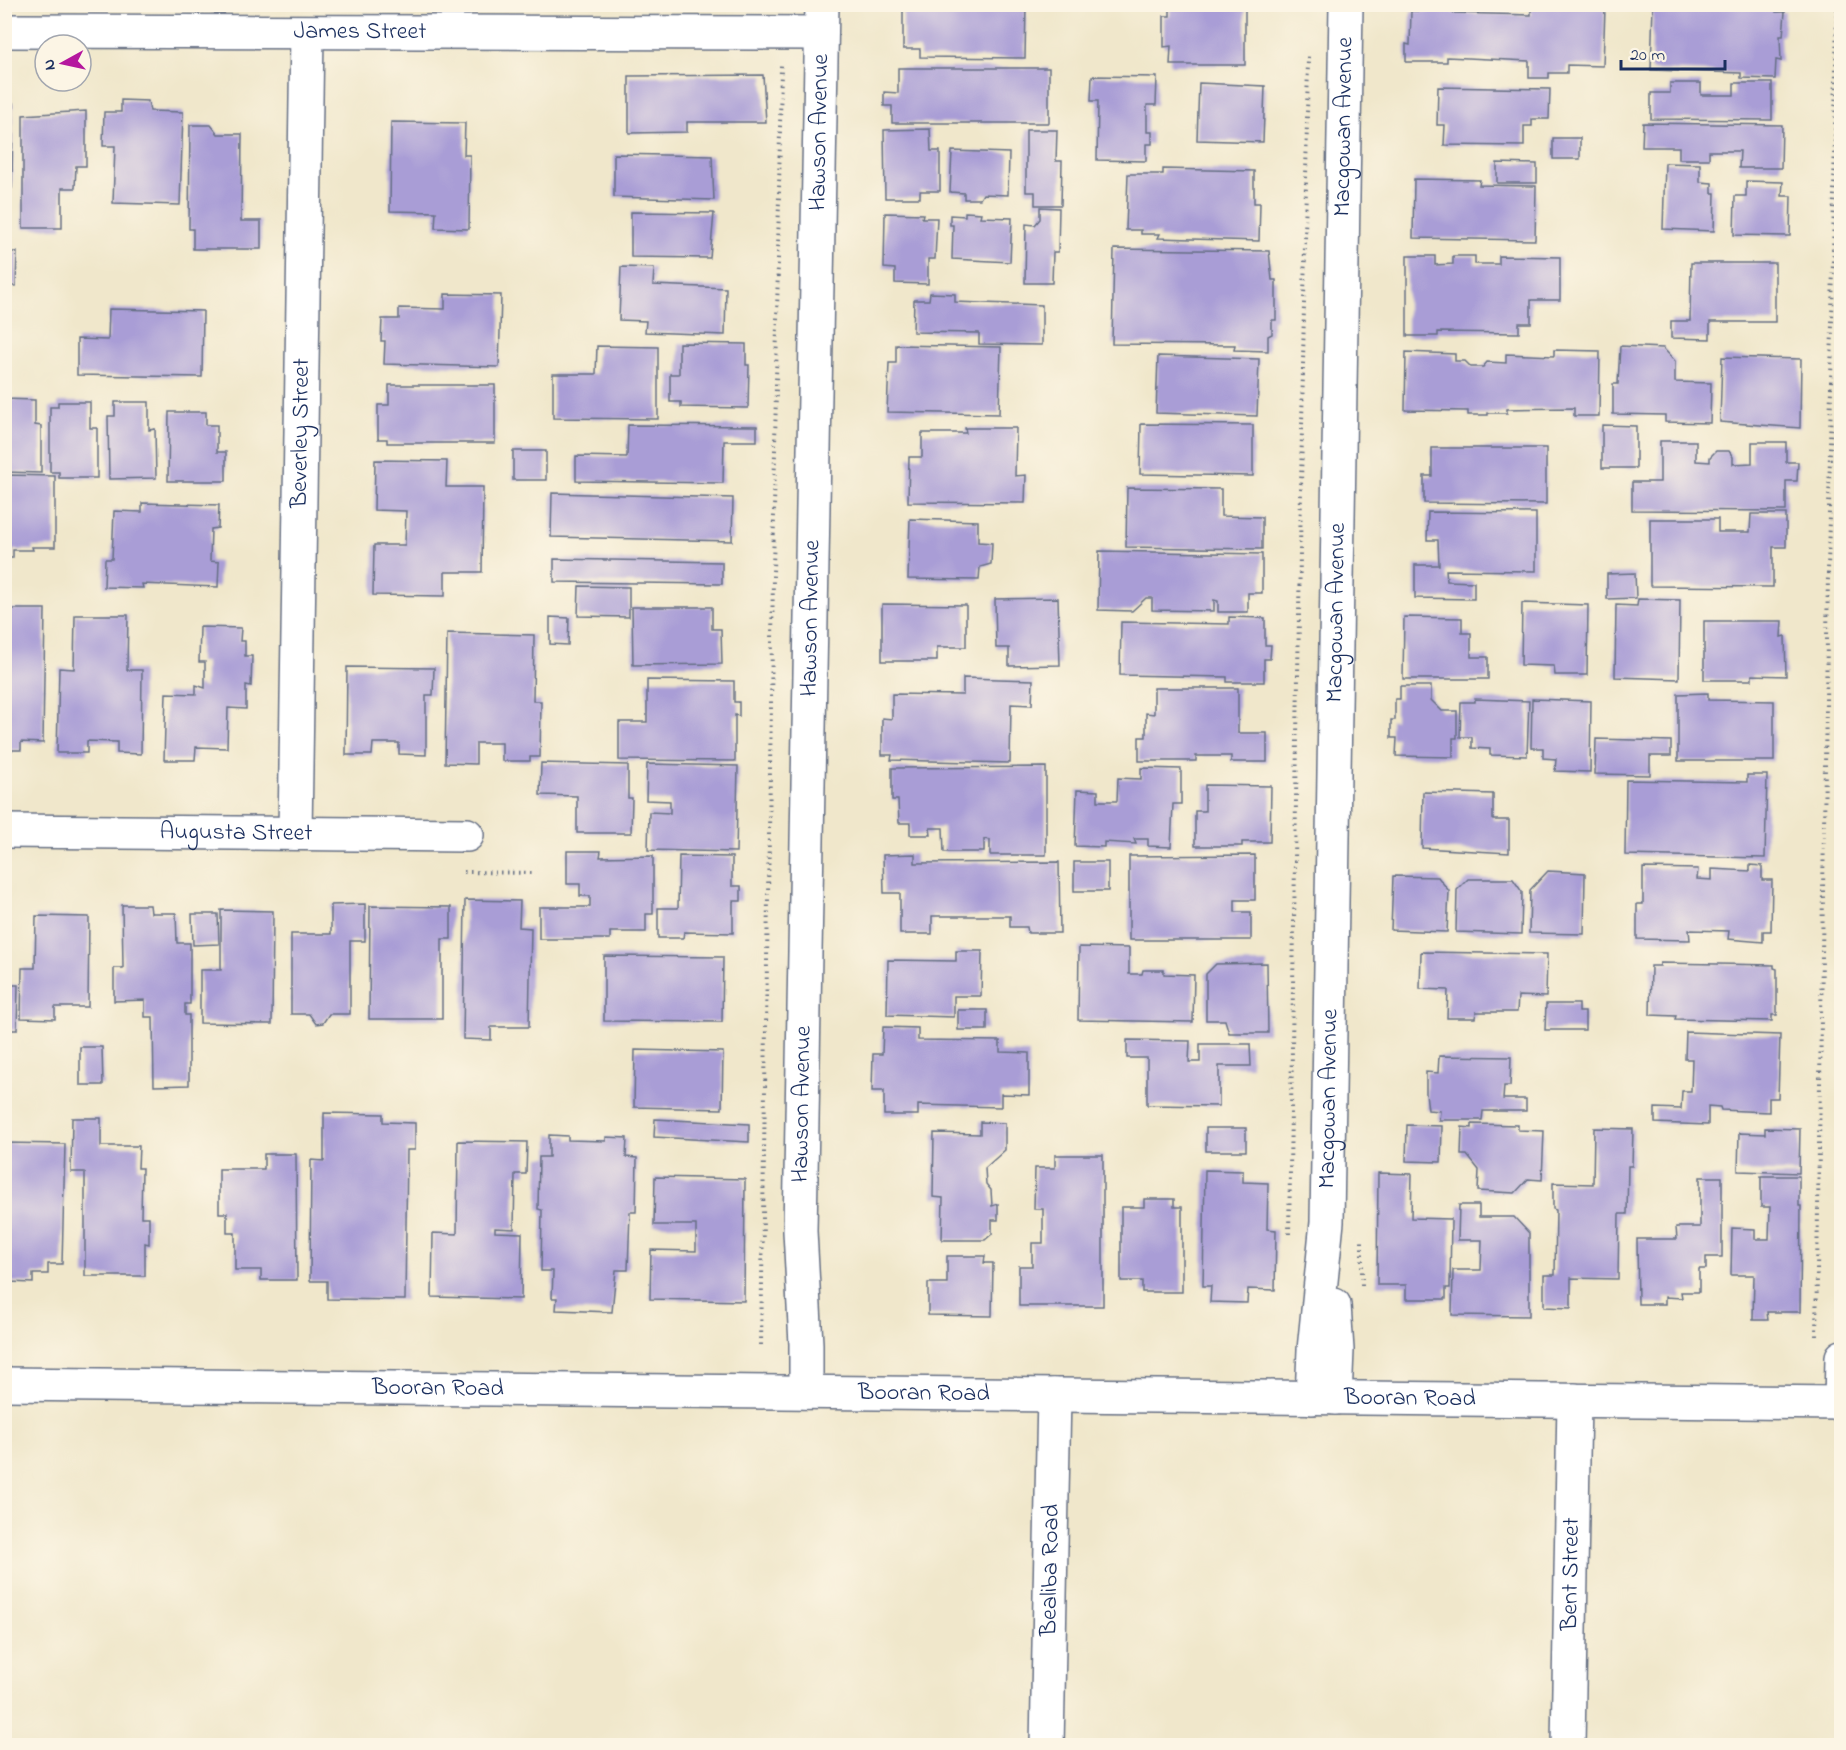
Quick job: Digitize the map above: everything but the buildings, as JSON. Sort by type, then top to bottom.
[{"type":"street","name":"Macgowan Avenue","points":[[1324,1398],[1337,1350],[1327,1222],[1346,4]]},
{"type":"street","name":"James Street","points":[[11,22],[307,33],[462,18],[781,32],[822,19]]},
{"type":"street","name":"Hawson Avenue","points":[[795,1392],[800,1231],[822,19]]},
{"type":"street","name":"Beverley Street","points":[[295,832],[307,33]]},
{"type":"street","name":"Augusta Street","points":[[4,831],[467,835]]},
{"type":"street","points":[[1829,1350],[1841,1403]]},
{"type":"street","name":"Booran Road","points":[[4,1384],[1841,1403]]},
{"type":"street","name":"Bealiba Road","points":[[1047,1746],[1054,1395]]},
{"type":"street","name":"Bent Street","points":[[1568,1746],[1574,1400]]},
{"type":"path","points":[[1829,1350],[1837,4]]},
{"type":"path","points":[[761,1345],[781,32]]},
{"type":"path","points":[[1289,1242],[1308,52]]}]
